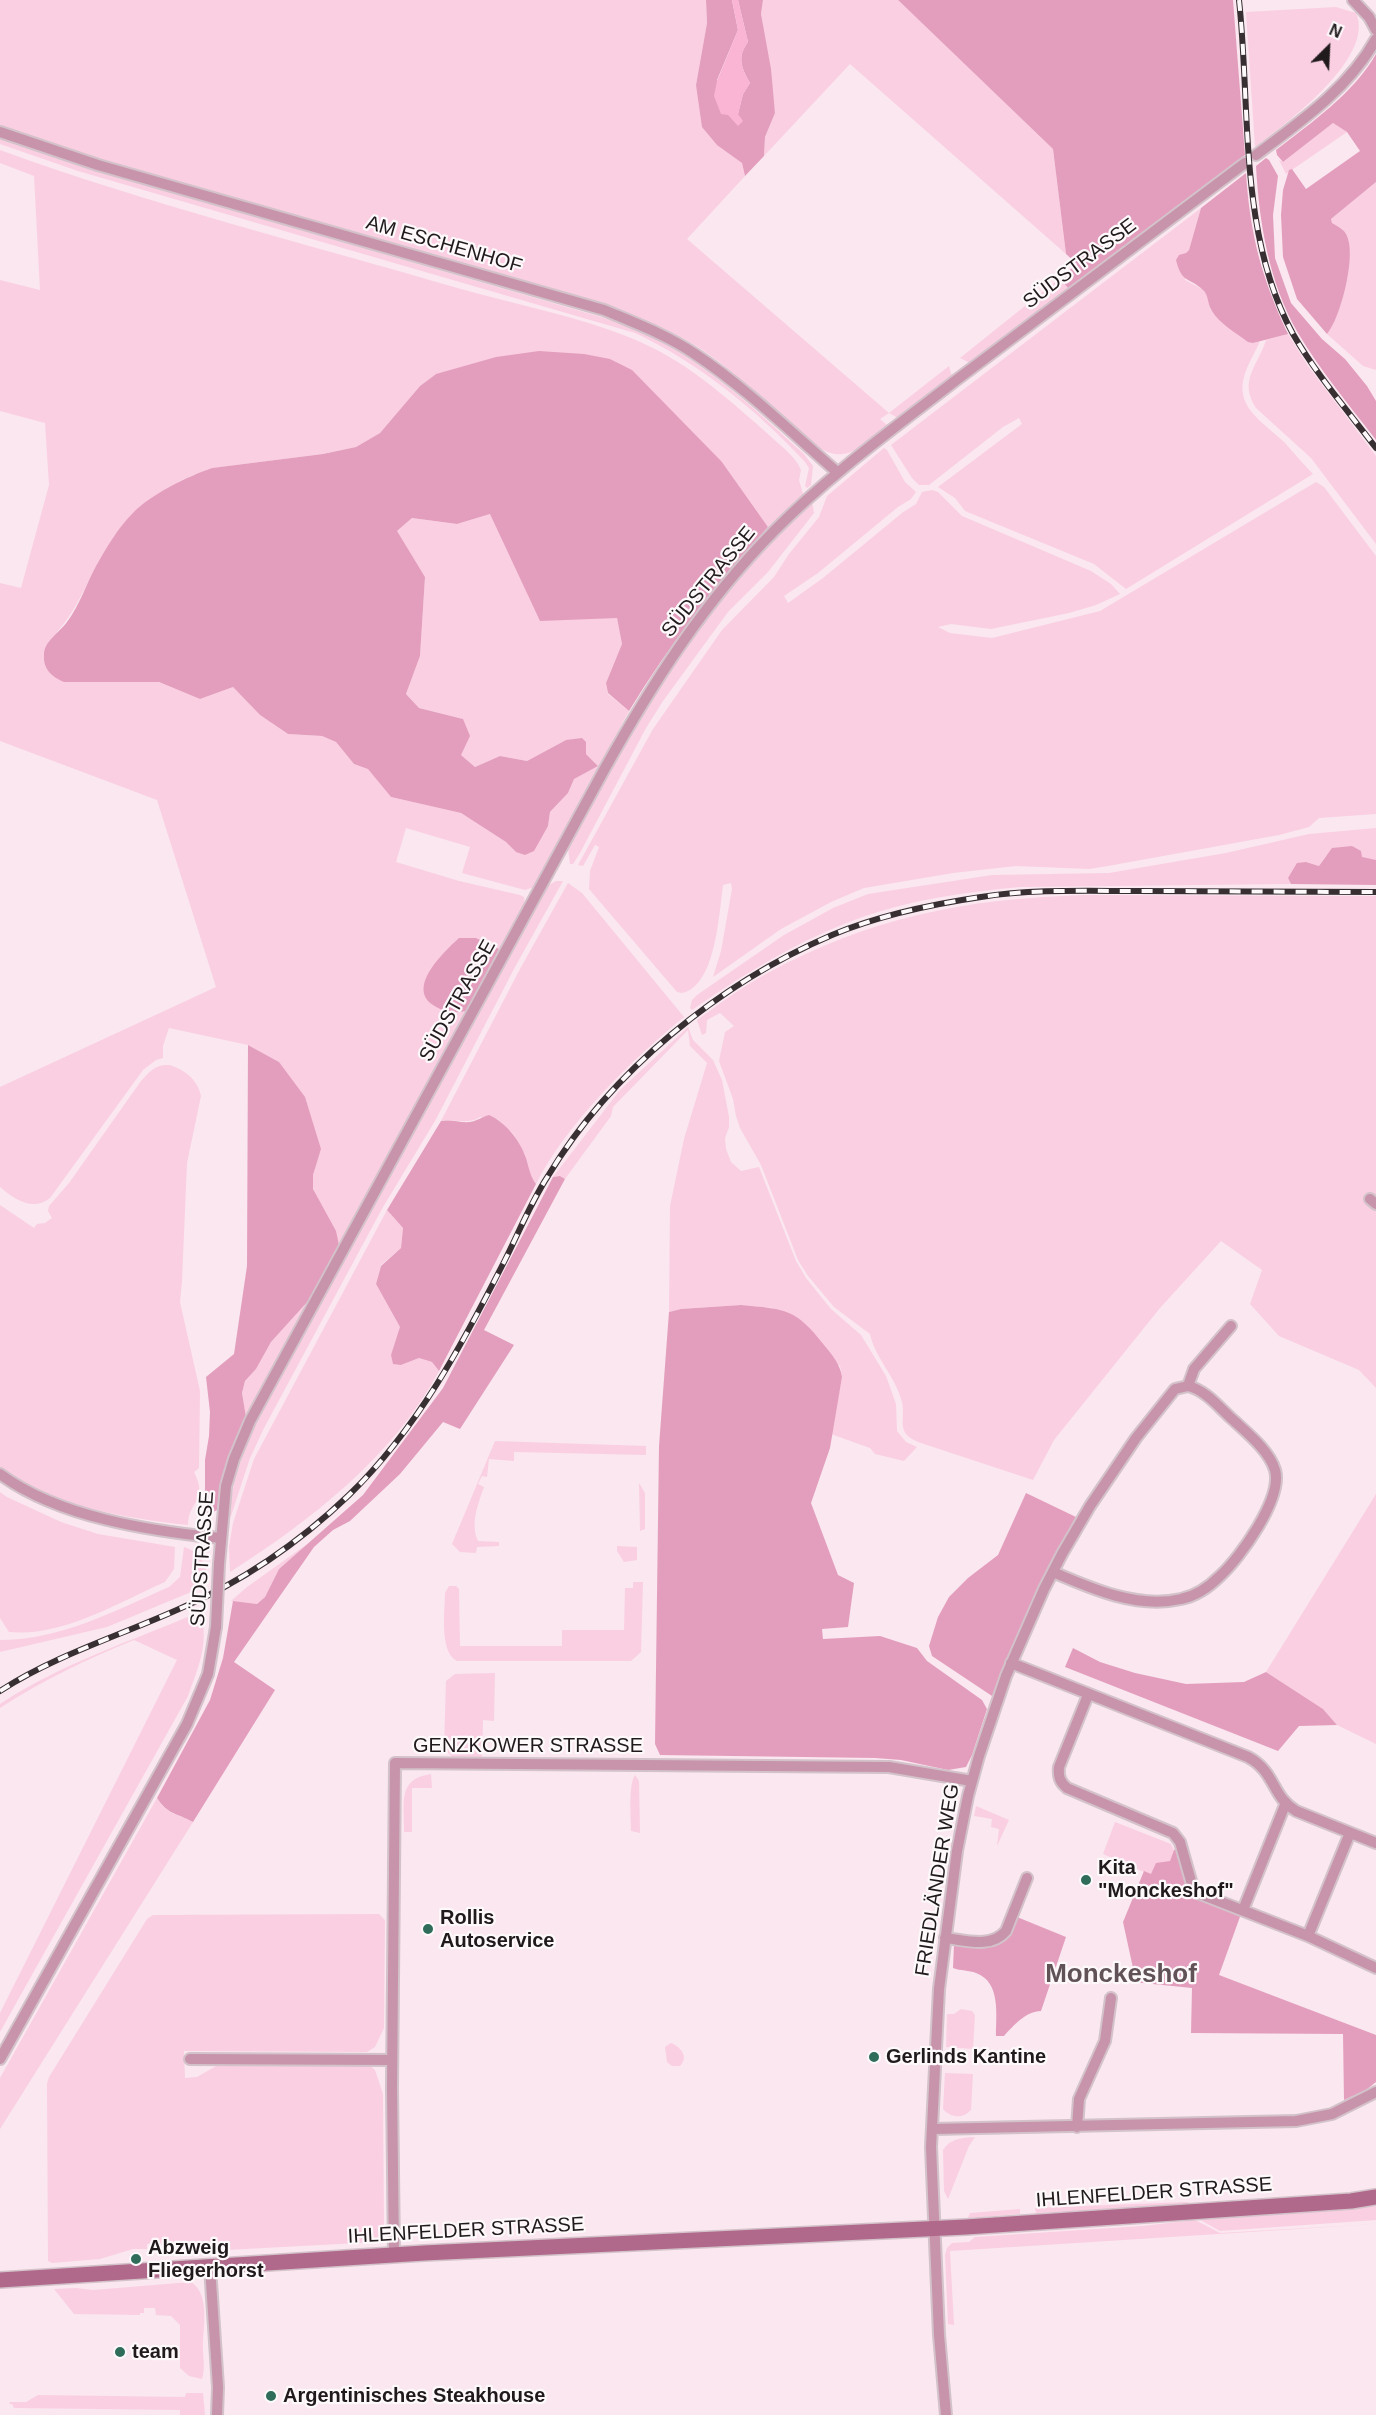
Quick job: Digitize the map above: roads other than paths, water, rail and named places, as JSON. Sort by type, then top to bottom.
[{"type":"main road","name":"IHLENFELDER STRASSE","points":[[0,2280],[394,2255],[934,2228],[1351,2201],[1376,2197]]},
{"type":"street","points":[[1353,0],[1369,17],[1376,30]]},
{"type":"street","points":[[1256,155],[1306,116],[1344,82],[1367,55],[1376,39]]},
{"type":"street","name":"AM ESCHENHOF","points":[[0,132],[98,165],[604,310],[655,331],[694,353],[724,375],[837,472]]},
{"type":"street","name":"SÜDSTRASSE","points":[[0,2059],[187,1724],[208,1674],[216,1627],[220,1538],[226,1486],[234,1459],[250,1422],[634,715],[664,668],[722,588],[773,532],[837,472],[1245,163]]},
{"type":"street","name":"FRIEDLÄNDER WEG","points":[[934,2228],[931,2166],[939,1989],[957,1851],[972,1780],[1011,1663],[1053,1572],[1090,1506],[1136,1438],[1175,1389],[1188,1386],[1194,1369],[1231,1326]]},
{"type":"street","points":[[1053,1572],[1128,1598],[1153,1601],[1181,1599],[1196,1594],[1222,1575],[1250,1539],[1275,1490],[1275,1469],[1269,1458],[1250,1436],[1201,1391],[1188,1386]]},
{"type":"street","points":[[0,1474],[49,1500],[109,1520],[220,1538]]},
{"type":"street","points":[[1011,1663],[1260,1764],[1267,1771],[1285,1804],[1296,1811],[1376,1843]]},
{"type":"street","points":[[1088,1695],[1059,1767],[1058,1776],[1061,1783],[1067,1788],[1173,1833],[1180,1842],[1195,1891],[1308,1936],[1376,1968]]},
{"type":"street","name":"GENZKOWER STRASSE","points":[[394,2255],[392,2060],[395,1763],[889,1767],[972,1780]]},
{"type":"street","points":[[1243,1910],[1285,1804]]},
{"type":"street","points":[[1308,1936],[1350,1833]]},
{"type":"street","points":[[945,1938],[985,1943],[1001,1937],[1006,1931],[1027,1878]]},
{"type":"street","points":[[1077,2127],[1079,2099],[1105,2041],[1111,1998]]},
{"type":"street","points":[[190,2059],[392,2060]]},
{"type":"street","points":[[933,2129],[1296,2121],[1332,2114],[1376,2092]]},
{"type":"street","points":[[934,2228],[946,2415]]},
{"type":"street","points":[[210,2267],[217,2366],[217,2415]]},
{"type":"railway","points":[[1239,0],[1255,213],[1263,255],[1275,295],[1302,349],[1376,448]]},
{"type":"railway","points":[[0,1691],[65,1656],[179,1609],[225,1586],[290,1545],[349,1495],[396,1442],[437,1384],[489,1292],[536,1196],[574,1137],[603,1101],[636,1066],[672,1034],[749,978],[790,955],[849,928],[905,912],[981,897],[1058,891],[1376,892]]},
{"type":"place","name":"Kita \"Monckeshof\"","points":[[1086,1880]]},
{"type":"place","name":"Rollis Autoservice","points":[[428,1929]]},
{"type":"place","name":"Gerlinds Kantine","points":[[874,2057]]},
{"type":"place","name":"Abzweig Fliegerhorst","points":[[136,2259]]},
{"type":"place","name":"team","points":[[120,2352]]},
{"type":"place","name":"Argentinisches Steakhouse","points":[[271,2396]]},
{"type":"district","name":"Monckeshof","points":[[1121,1975]]}]
